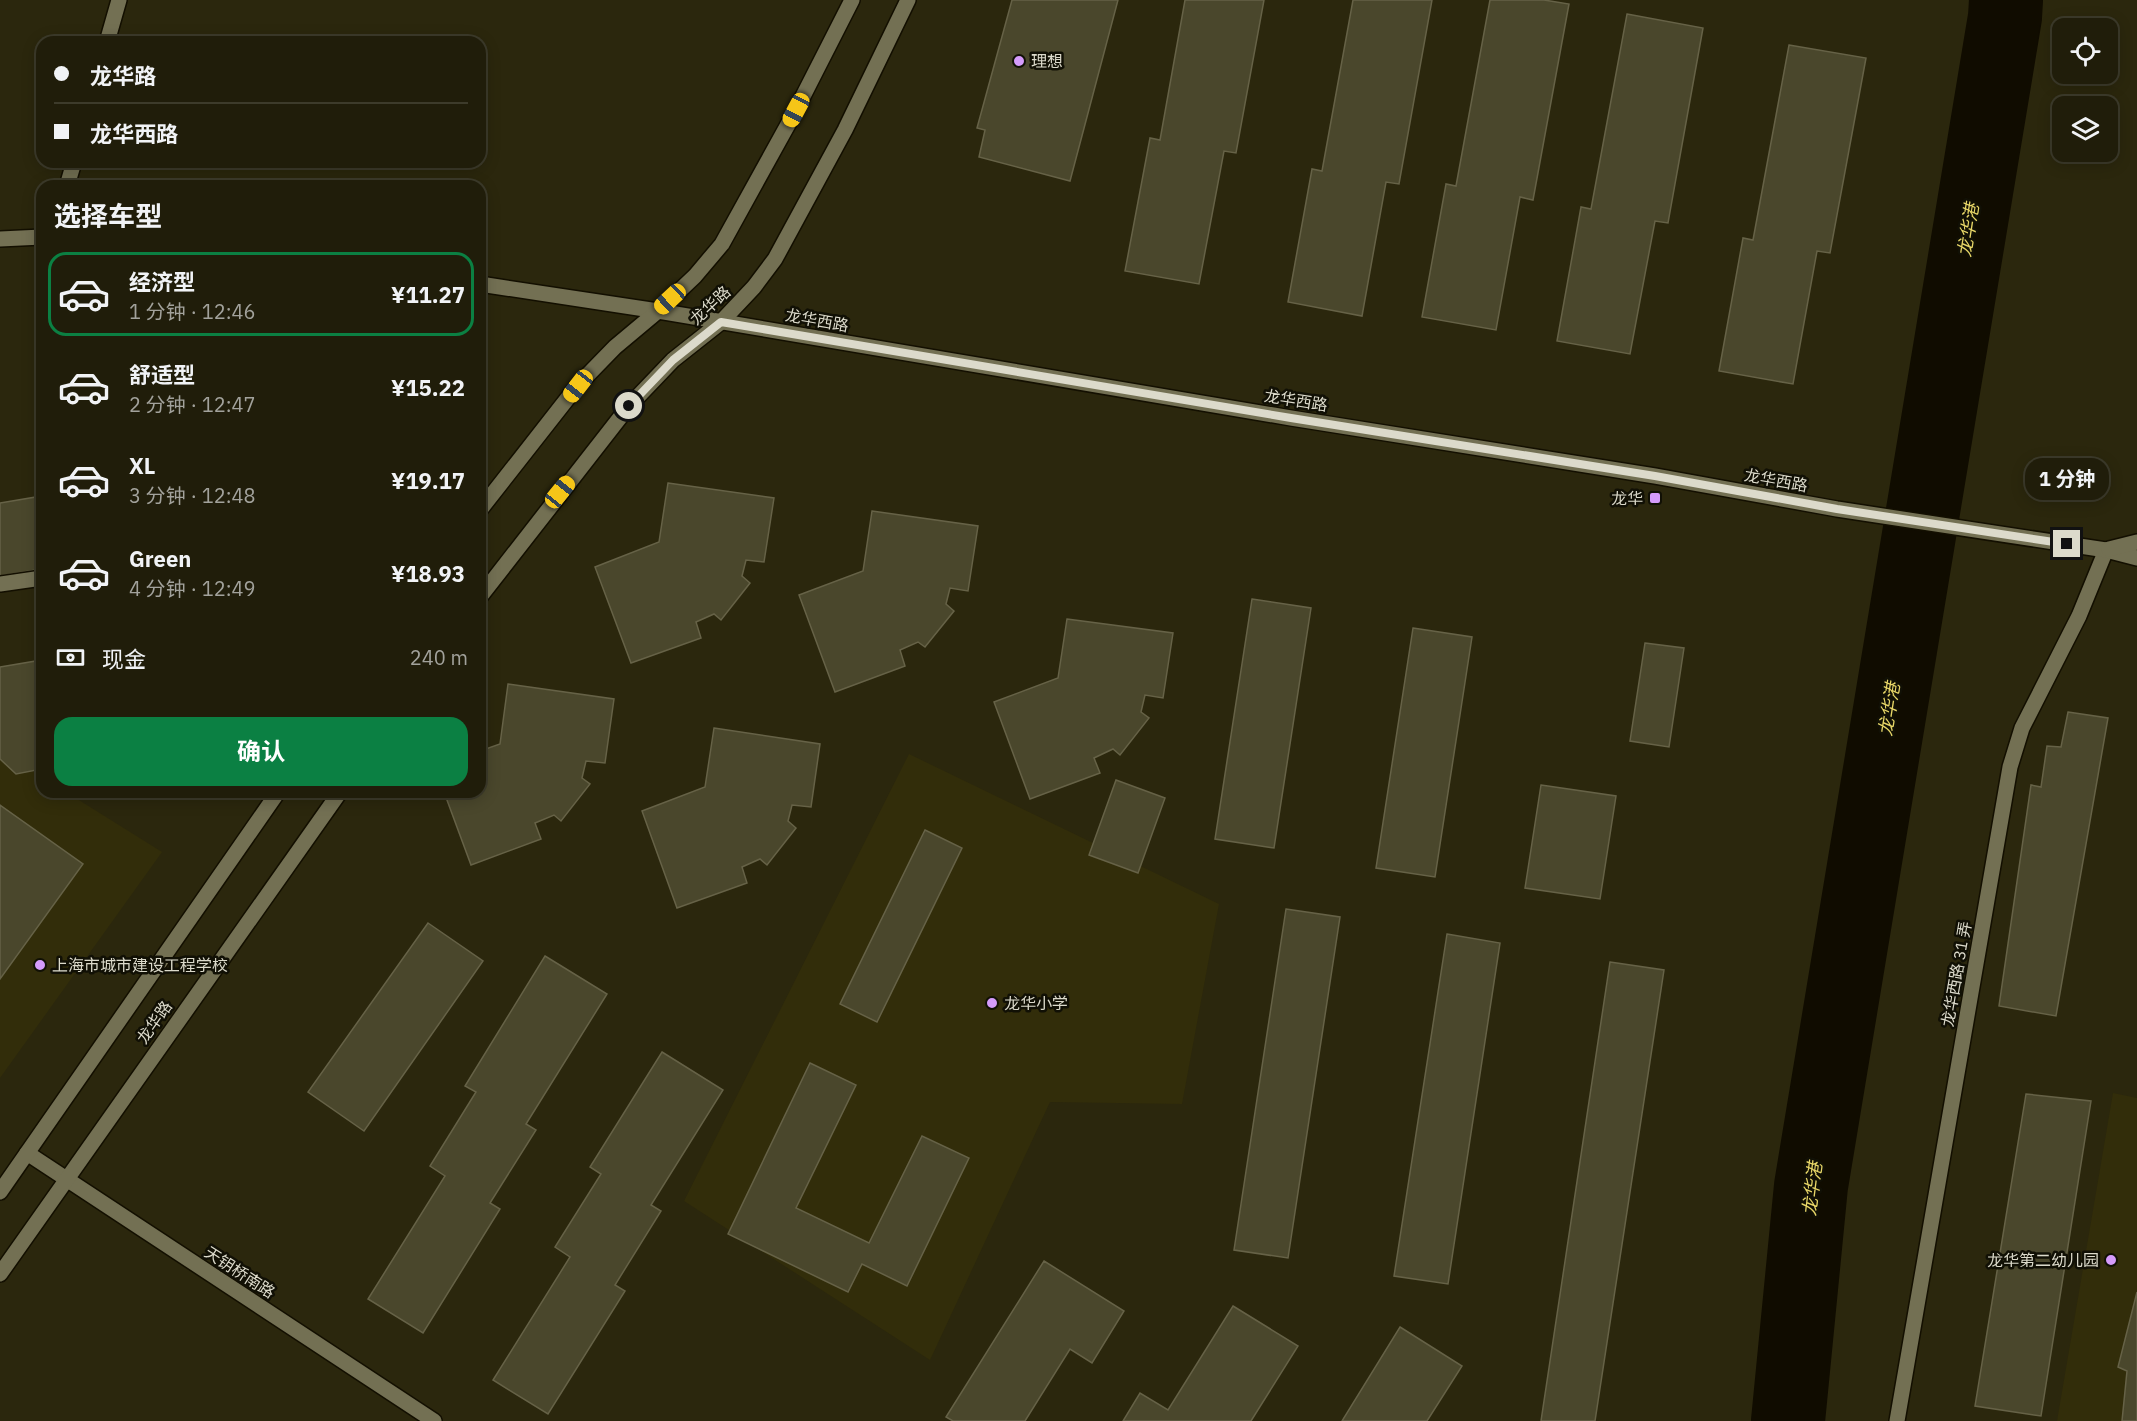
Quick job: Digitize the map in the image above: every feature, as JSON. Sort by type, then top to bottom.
[{"type":"street","points":[[109,36],[119,0]]},
{"type":"street","name":"龙华路","points":[[486,502],[578,386],[615,347],[695,276],[722,244],[796,110],[852,0]]},
{"type":"street","name":"龙华路","points":[[486,589],[629,406],[673,360],[721,322],[754,287],[775,258],[845,130],[908,0]]},
{"type":"street","points":[[0,239],[36,237]]},
{"type":"street","name":"龙华西路","points":[[486,285],[658,311],[1303,420],[1655,476],[1837,509],[2028,537],[2106,550],[2137,558]]},
{"type":"street","name":"龙华西路","points":[[2106,550],[2137,542]]},
{"type":"street","name":"龙华西路 31 弄","points":[[1897,1421],[2010,767],[2022,728],[2079,616],[2106,550]]},
{"type":"street","points":[[0,584],[36,579]]},
{"type":"street","name":"龙华路","points":[[0,1192],[274,798]]},
{"type":"street","name":"龙华路","points":[[0,1274],[335,798]]},
{"type":"street","name":"天钥桥南路","points":[[27,1154],[434,1421]]},
{"type":"shaded area","name":"上海市城市建设工程学校","points":[[0,751],[36,773],[36,798],[76,798],[162,852],[0,1078]]},
{"type":"shaded area","name":"龙华小学","points":[[909,754],[1219,904],[1182,1104],[1050,1102],[930,1360],[684,1201]]},
{"type":"shaded area","name":"龙华第二幼儿园","points":[[2113,1093],[2137,1098],[2137,1421],[2057,1421]]},
{"type":"building","points":[[1012,0],[1118,0],[1070,181],[979,157],[985,130],[977,128]]},
{"type":"building","points":[[1185,0],[1264,0],[1236,153],[1224,151],[1199,284],[1125,271],[1150,138],[1160,140]]},
{"type":"building","points":[[1353,0],[1432,0],[1399,184],[1386,182],[1362,316],[1288,302],[1312,169],[1322,171]]},
{"type":"building","points":[[1490,0],[1544,0],[1569,4],[1533,200],[1520,197],[1496,330],[1422,317],[1446,184],[1456,186]]},
{"type":"building","points":[[1627,14],[1703,28],[1668,223],[1655,221],[1630,354],[1557,341],[1581,207],[1591,209]]},
{"type":"building","points":[[1789,45],[1866,58],[1830,253],[1817,251],[1793,384],[1719,371],[1743,238],[1753,240]]},
{"type":"building","points":[[668,483],[774,498],[764,562],[746,560],[742,576],[750,583],[721,620],[714,614],[696,622],[701,638],[631,663],[595,567],[659,542]]},
{"type":"building","points":[[36,497],[36,570],[0,576],[0,503]]},
{"type":"building","points":[[872,511],[978,526],[968,591],[950,588],[946,604],[954,611],[925,647],[918,642],[900,650],[905,666],[835,692],[799,595],[863,571]]},
{"type":"building","points":[[1252,599],[1311,608],[1274,848],[1215,839]]},
{"type":"building","points":[[1067,619],[1173,633],[1163,698],[1145,695],[1141,712],[1149,718],[1120,755],[1113,749],[1094,758],[1100,773],[1030,799],[994,702],[1058,678]]},
{"type":"building","points":[[1413,628],[1472,637],[1435,877],[1376,868]]},
{"type":"building","points":[[1645,643],[1684,648],[1669,747],[1630,741]]},
{"type":"building","points":[[36,661],[36,770],[16,774],[0,759],[0,667]]},
{"type":"building","points":[[508,684],[614,699],[605,763],[586,761],[582,778],[590,784],[561,821],[554,815],[535,823],[541,839],[471,865],[446,798],[486,798],[486,749],[500,744]]},
{"type":"building","points":[[2068,712],[2108,718],[2056,1016],[1999,1006],[2031,785],[2041,787],[2047,746],[2061,747]]},
{"type":"building","points":[[714,728],[820,744],[811,807],[792,805],[788,821],[796,828],[767,865],[760,859],[742,867],[747,883],[677,908],[642,811],[705,787]]},
{"type":"building","points":[[1116,780],[1165,798],[1138,873],[1089,855]]},
{"type":"building","points":[[1541,785],[1616,796],[1600,899],[1525,888]]},
{"type":"building","points":[[0,805],[83,864],[0,979]]},
{"type":"building","points":[[925,830],[962,848],[877,1022],[840,1004]]},
{"type":"building","points":[[1286,909],[1340,917],[1288,1258],[1234,1250]]},
{"type":"building","points":[[428,923],[483,961],[364,1131],[308,1092]]},
{"type":"building","points":[[1447,934],[1500,943],[1448,1284],[1394,1276]]},
{"type":"building","points":[[545,956],[607,994],[526,1124],[536,1130],[490,1203],[500,1209],[423,1333],[368,1299],[445,1176],[430,1166],[476,1092],[465,1086]]},
{"type":"building","points":[[1610,962],[1664,970],[1595,1421],[1541,1421]]},
{"type":"building","points":[[662,1052],[723,1090],[651,1205],[661,1211],[615,1285],[625,1291],[548,1414],[493,1380],[570,1257],[555,1247],[601,1174],[590,1167]]},
{"type":"building","points":[[810,1063],[856,1085],[796,1208],[869,1243],[922,1136],[969,1158],[907,1286],[862,1264],[848,1292],[728,1234]]},
{"type":"building","points":[[2026,1094],[2091,1101],[2041,1416],[1975,1406]]},
{"type":"building","points":[[1044,1261],[1124,1311],[1092,1363],[1070,1349],[1025,1421],[953,1421],[946,1417]]},
{"type":"building","points":[[2137,1292],[2137,1421],[2122,1421],[2127,1371],[2118,1367]]},
{"type":"building","points":[[1233,1306],[1298,1346],[1251,1421],[1123,1421],[1140,1393],[1168,1410]]},
{"type":"building","points":[[1400,1327],[1462,1366],[1427,1421],[1342,1421]]},
{"type":"waterway","name":"龙华港","points":[[1788,1421],[1811,1186],[2006,0]]},
{"type":"place","name":"理想","points":[[1019,61]]},
{"type":"place","name":"龙华","points":[[1655,498]]},
{"type":"place","name":"上海市城市建设工程学校","points":[[40,965]]},
{"type":"place","name":"龙华小学","points":[[992,1003]]},
{"type":"place","name":"龙华第二幼儿园","points":[[2111,1260]]},
{"type":"route","points":[[629,406],[673,360],[721,322],[1291,418],[1655,476],[1837,509],[2067,544]]}]
